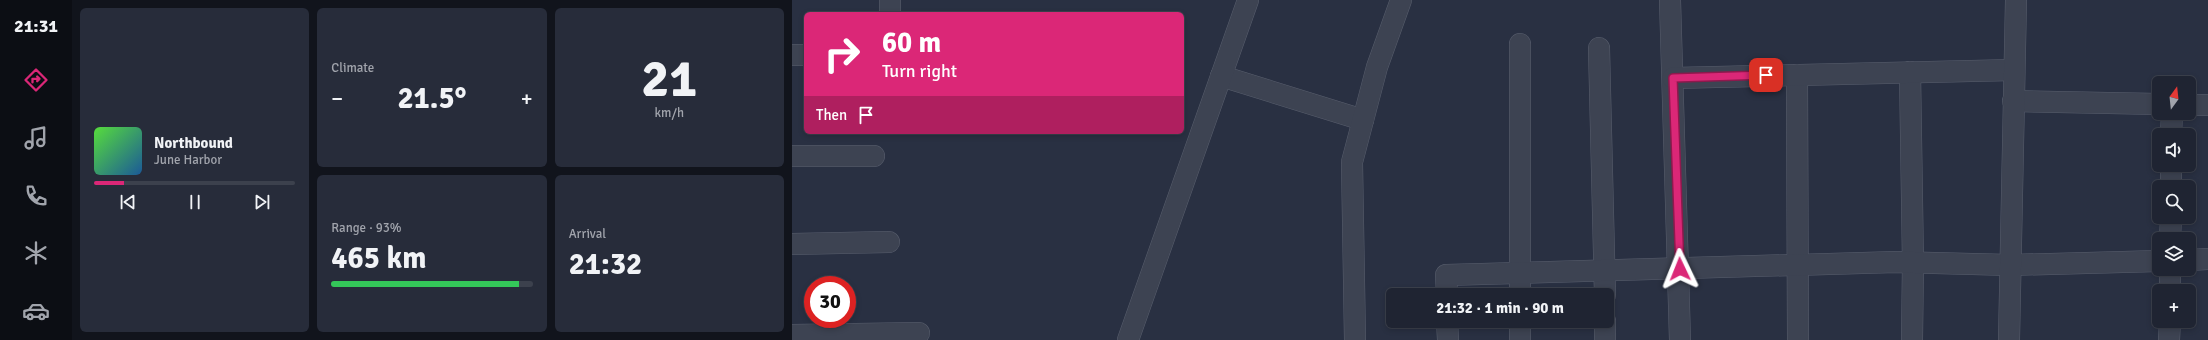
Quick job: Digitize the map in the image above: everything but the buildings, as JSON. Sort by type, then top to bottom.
[{"type":"street","points":[[890,0],[890,12]]},
{"type":"street","points":[[1128,340],[1248,0]]},
{"type":"street","points":[[1355,340],[1352,162],[1377,67],[1401,0]]},
{"type":"street","points":[[1670,0],[1680,269],[1680,340]]},
{"type":"street","points":[[2009,340],[2016,0]]},
{"type":"street","points":[[1520,44],[1520,288]]},
{"type":"street","points":[[1599,48],[1605,288]]},
{"type":"street","points":[[792,55],[804,56]]},
{"type":"street","points":[[1673,78],[2014,70]]},
{"type":"street","points":[[1910,72],[1913,263],[1912,340]]},
{"type":"street","points":[[1797,75],[1800,265],[1798,340]]},
{"type":"street","points":[[1221,76],[1363,120]]},
{"type":"street","points":[[2013,101],[2152,104]]},
{"type":"street","points":[[2196,105],[2208,105]]},
{"type":"street","points":[[792,156],[874,156]]},
{"type":"street","points":[[792,244],[889,242]]},
{"type":"street","points":[[2196,260],[2208,260]]},
{"type":"street","points":[[1447,288],[1446,274],[1800,265],[1913,263],[2010,265],[2152,261]]},
{"type":"street","points":[[1447,328],[1448,340]]},
{"type":"street","points":[[1520,328],[1520,340]]},
{"type":"street","points":[[1605,328],[1605,340]]},
{"type":"street","points":[[2169,340],[2170,328]]},
{"type":"street","points":[[792,335],[919,333]]},
{"type":"route","points":[[1680,269],[1673,78],[1766,75]]}]
